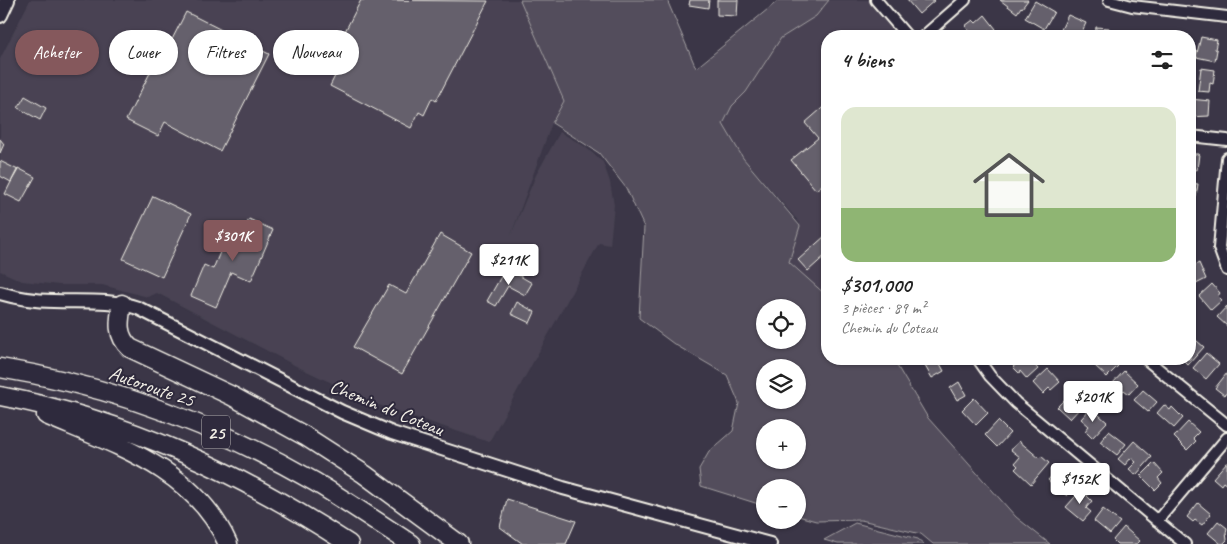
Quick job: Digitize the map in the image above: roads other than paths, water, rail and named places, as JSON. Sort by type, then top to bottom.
[{"type":"highway","points":[[122,304],[119,324],[120,334],[130,348],[232,396],[306,436],[371,479],[459,544]]},
{"type":"highway","name":"Autoroute 25","points":[[0,368],[98,389],[193,422],[238,442],[309,479],[411,544]]},
{"type":"highway","points":[[1,396],[132,452],[163,470],[185,485],[204,503],[218,522],[228,544]]},
{"type":"highway","name":"25","points":[[1,396],[109,424],[182,451],[264,492],[349,544]]},
{"type":"main road","points":[[0,15],[8,0]]},
{"type":"street","points":[[876,0],[902,30]]},
{"type":"street","points":[[931,30],[964,0]]},
{"type":"street","points":[[1109,0],[1227,17]]},
{"type":"street","points":[[1196,137],[1227,140]]},
{"type":"street","points":[[1227,158],[1219,248],[1227,270]]},
{"type":"street","name":"Chemin du Coteau","points":[[0,293],[41,300],[122,304],[144,310],[342,412],[392,433],[586,496],[770,544]]},
{"type":"street","points":[[982,365],[990,376],[1016,403],[1185,544]]},
{"type":"street","points":[[1153,365],[1227,425]]},
{"type":"street","points":[[1157,521],[1227,438]]}]
